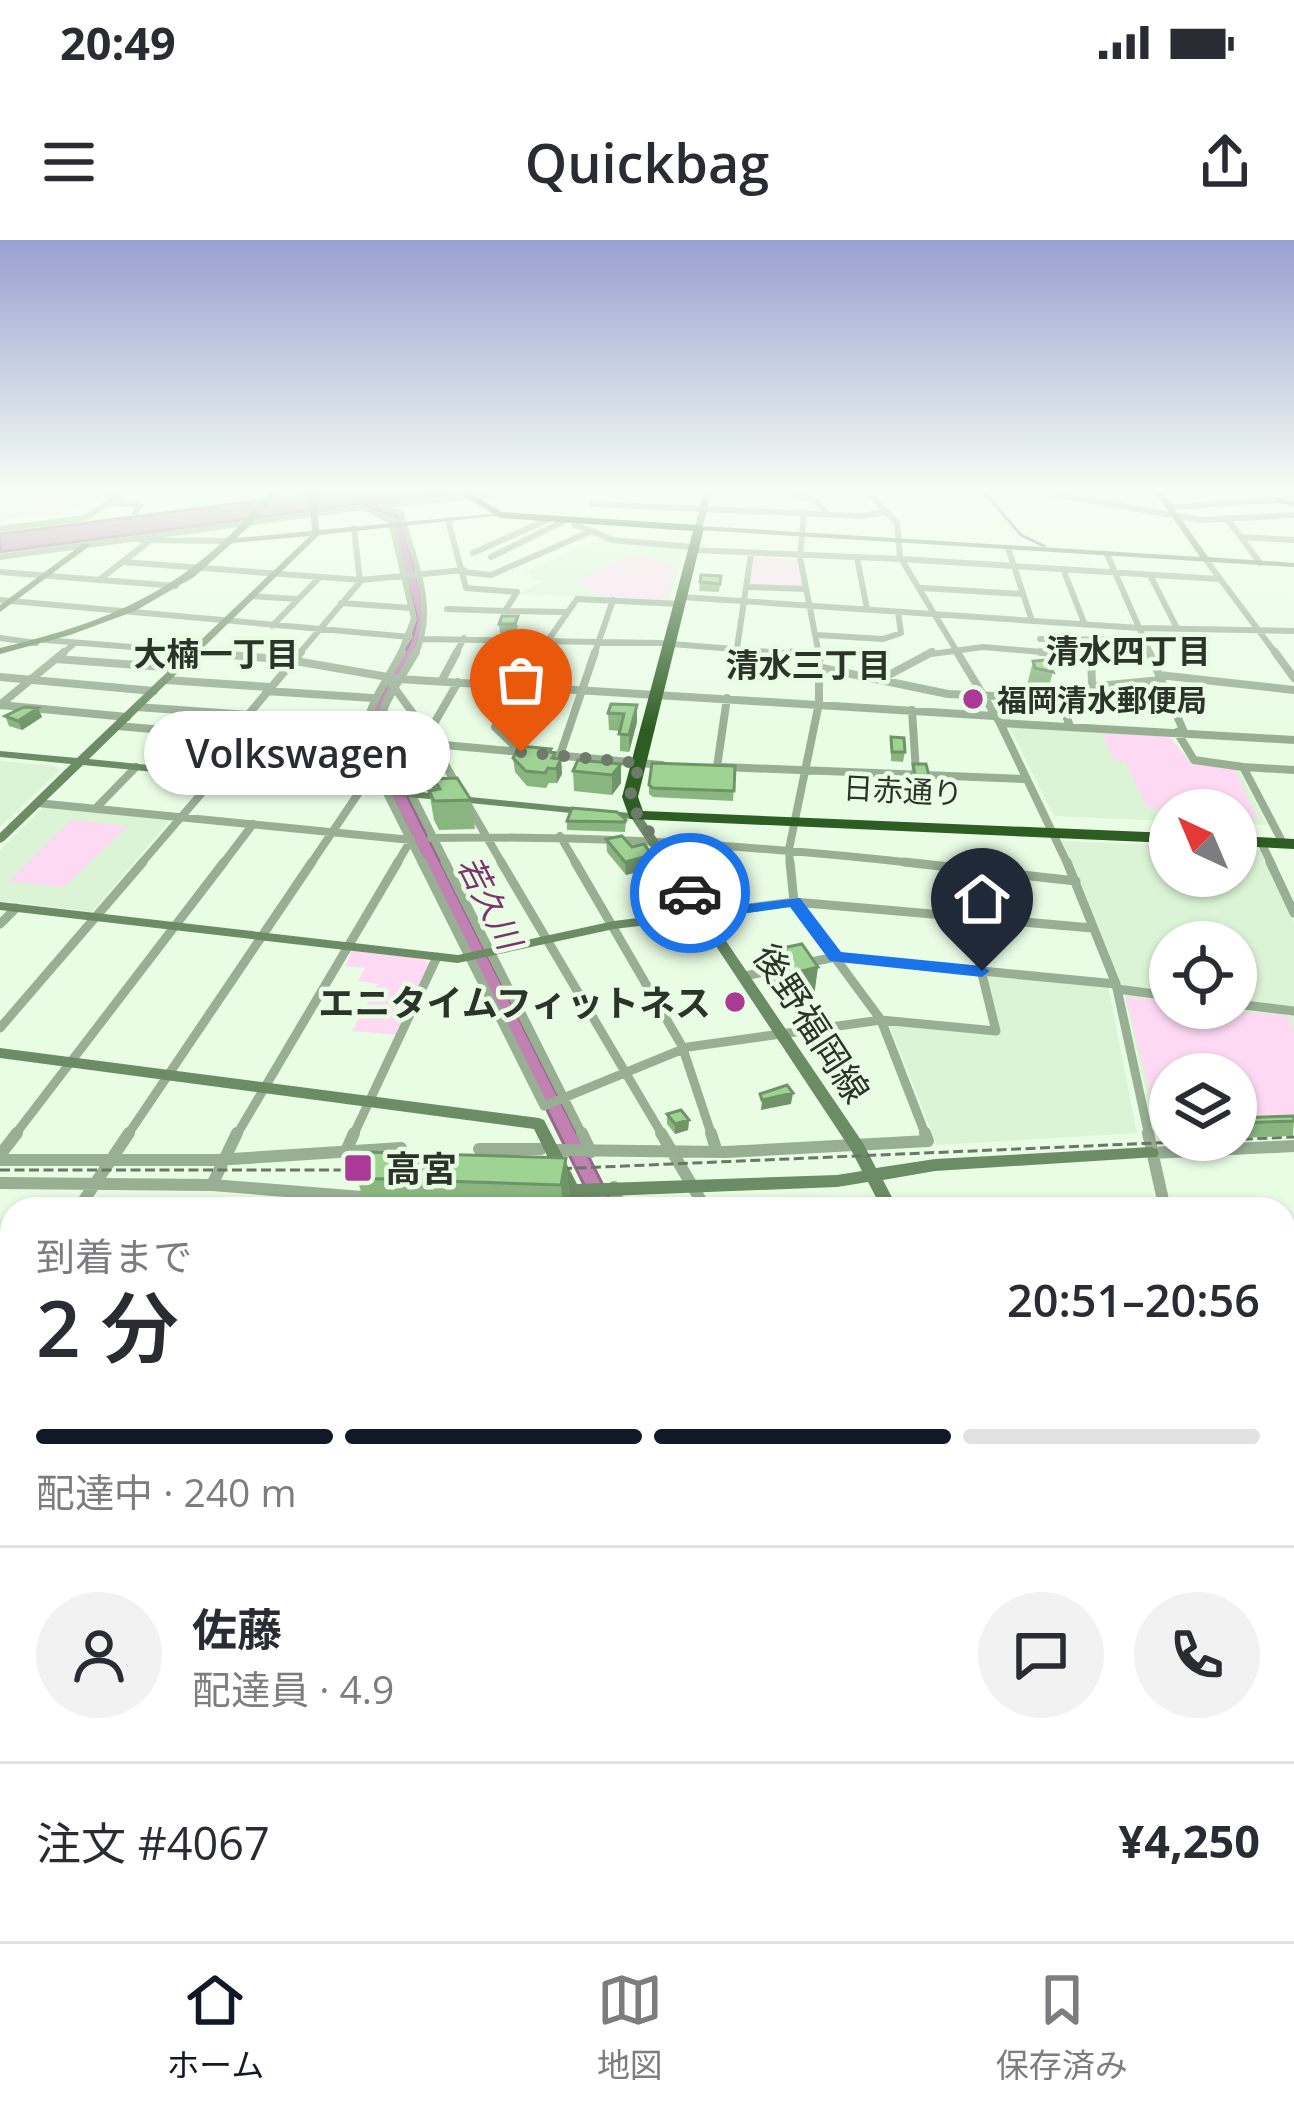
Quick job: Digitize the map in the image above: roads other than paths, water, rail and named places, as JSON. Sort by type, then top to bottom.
[{"type":"highway","points":[[634,811],[630,796],[688,571]]},
{"type":"highway","name":"日赤通り","points":[[634,811],[1149,833]]},
{"type":"street","points":[[4,603],[50,571]]},
{"type":"street","points":[[99,580],[110,571]]},
{"type":"street","points":[[0,651],[125,612],[199,571]]},
{"type":"street","points":[[253,571],[362,580],[458,571]]},
{"type":"street","points":[[361,571],[362,580]]},
{"type":"street","points":[[403,571],[411,608],[410,637],[380,716],[380,736],[411,839],[544,1106]]},
{"type":"street","points":[[464,571],[466,588],[517,592],[505,611]]},
{"type":"street","points":[[467,571],[491,575],[500,571]]},
{"type":"street","points":[[737,648],[749,571]]},
{"type":"street","points":[[479,1149],[720,1151],[928,1142],[881,1020],[794,902],[789,849],[819,703],[821,663],[803,571]]},
{"type":"street","points":[[859,571],[867,609]]},
{"type":"street","points":[[910,571],[997,719],[1076,880],[1117,986],[1149,1143]]},
{"type":"street","points":[[1016,571],[1040,640]]},
{"type":"street","points":[[1064,571],[1085,625]]},
{"type":"street","points":[[1103,571],[1220,579]]},
{"type":"street","points":[[1214,571],[1294,678]]},
{"type":"street","points":[[0,572],[177,586]]},
{"type":"street","points":[[1114,572],[1194,760],[1294,770]]},
{"type":"street","points":[[0,838],[277,573]]},
{"type":"street","points":[[416,574],[426,620],[422,639],[393,680],[373,698],[364,723],[368,752],[431,838],[592,1152]]},
{"type":"street","points":[[1150,574],[1177,628]]},
{"type":"street","points":[[272,626],[320,576]]},
{"type":"street","points":[[201,769],[362,580]]},
{"type":"street","points":[[746,587],[806,589]]},
{"type":"street","points":[[922,588],[1023,594]]},
{"type":"street","points":[[252,596],[297,599]]},
{"type":"street","points":[[549,639],[577,599],[744,601],[1139,628],[1294,631]]},
{"type":"street","points":[[560,755],[614,600]]},
{"type":"street","points":[[4,603],[410,637]]},
{"type":"street","points":[[340,603],[411,608]]},
{"type":"street","points":[[447,609],[567,612]]},
{"type":"street","points":[[817,635],[883,639],[901,633],[898,612]]},
{"type":"street","points":[[0,638],[290,660],[393,680],[819,703],[1294,740]]},
{"type":"street","points":[[442,680],[464,638]]},
{"type":"street","points":[[422,639],[597,640],[737,648],[947,694],[1056,690],[1160,678],[1294,690]]},
{"type":"street","points":[[521,752],[495,727],[535,639]]},
{"type":"street","points":[[1040,640],[1144,640]]},
{"type":"street","points":[[1031,651],[1040,640]]},
{"type":"street","points":[[0,705],[74,644]]},
{"type":"street","points":[[885,677],[909,658],[958,649],[1031,651],[1091,656],[1092,685]]},
{"type":"street","points":[[56,658],[178,668]]},
{"type":"street","points":[[0,677],[154,691]]},
{"type":"street","points":[[166,680],[373,698]]},
{"type":"street","points":[[393,680],[699,1197]]},
{"type":"street","points":[[431,739],[458,682]]},
{"type":"street","points":[[1056,690],[1070,726]]},
{"type":"street","points":[[717,767],[728,698]]},
{"type":"street","points":[[0,705],[186,732],[160,761]]},
{"type":"street","points":[[137,707],[364,723]]},
{"type":"street","points":[[912,710],[916,775]]},
{"type":"street","points":[[431,739],[673,765]]},
{"type":"street","points":[[0,750],[160,761],[219,773],[362,788],[396,787]]},
{"type":"street","points":[[84,758],[634,811]]},
{"type":"street","points":[[96,808],[136,766]]},
{"type":"street","points":[[695,766],[1025,779]]},
{"type":"street","points":[[1243,767],[1282,840],[1294,913]]},
{"type":"street","points":[[0,1028],[219,773]]},
{"type":"street","points":[[84,1197],[362,788]]},
{"type":"street","points":[[37,802],[411,839]]},
{"type":"street","name":"後野福岡線","points":[[634,811],[857,1147],[884,1197]]},
{"type":"street","points":[[0,1157],[253,824]]},
{"type":"street","points":[[431,838],[560,836],[789,849],[1076,880]]},
{"type":"street","points":[[560,836],[683,1048],[720,1151]]},
{"type":"street","points":[[212,1185],[411,839]]},
{"type":"street","points":[[575,1197],[539,1124],[538,1112],[683,1048],[881,1020],[996,1030],[956,869]]},
{"type":"street","points":[[0,924],[8,907],[471,958],[614,925],[794,902],[1092,928]]},
{"type":"street","points":[[346,1150],[437,957]]},
{"type":"street","points":[[745,976],[836,957],[1149,992]]},
{"type":"street","points":[[1257,1007],[1294,1011]]},
{"type":"street","points":[[0,1053],[539,1124]]},
{"type":"street","points":[[1257,1148],[1294,1146]]},
{"type":"street","points":[[0,1157],[224,1158],[399,1148]]},
{"type":"street","points":[[572,1190],[798,1184],[935,1165],[1149,1153]]},
{"type":"street","points":[[1153,1161],[1162,1197]]},
{"type":"street","points":[[0,1184],[212,1185],[379,1197]]},
{"type":"street","points":[[611,1187],[615,1197]]},
{"type":"railway","points":[[533,1170],[1294,1137]]},
{"type":"railway","points":[[0,1170],[389,1170]]},
{"type":"place","name":"福岡清水郵便局","points":[[973,699]]},
{"type":"place","name":"Volkswagen","points":[[521,752]]},
{"type":"place","name":"エニタイムフィットネス","points":[[735,1002]]},
{"type":"place","name":"高宮","points":[[358,1168]]},
{"type":"district","name":"清水四丁目","points":[[1128,650]]},
{"type":"district","name":"大楠一丁目","points":[[216,653]]},
{"type":"district","name":"清水三丁目","points":[[808,664]]},
{"type":"water label","name":"若久川","points":[[490,902]]}]
